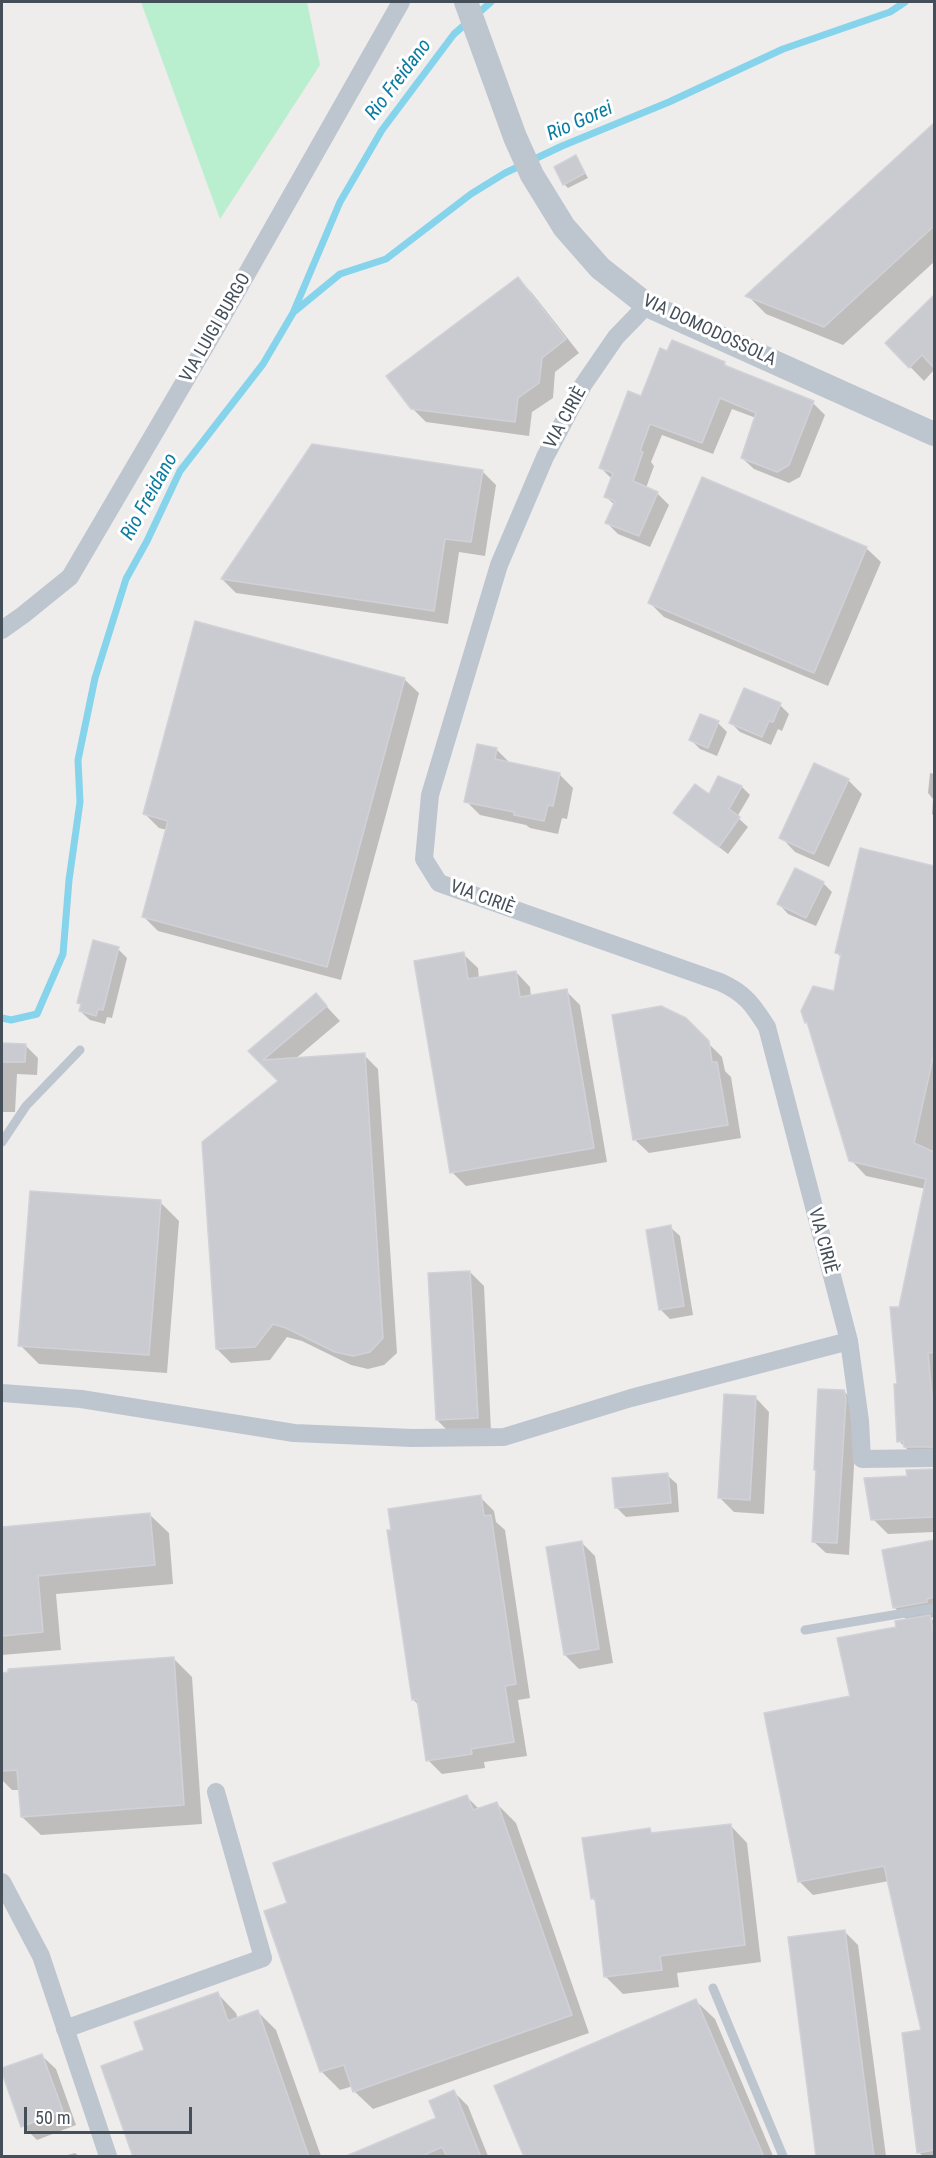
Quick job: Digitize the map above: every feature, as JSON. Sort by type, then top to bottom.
[{"type":"street","name":"VIA LUIGI BURGO","points":[[2,630],[70,577],[403,4]]},
{"type":"street","name":"VIA DOMODOSSOLA","points":[[467,11],[532,175],[564,228],[600,268],[647,305],[934,434]]},
{"type":"street","name":"VIA CIRIÈ","points":[[647,305],[616,337],[584,385],[545,457],[499,565],[430,795],[424,860],[439,883],[720,982],[735,989],[751,1003],[767,1027],[849,1341],[860,1421],[862,1459],[934,1458]]},
{"type":"street","points":[[2,1394],[81,1399],[294,1433],[412,1438],[504,1437],[631,1398],[849,1341]]},
{"type":"street","points":[[65,2029],[263,1958],[216,1792]]},
{"type":"street","points":[[2,1882],[41,1956],[108,2157]]},
{"type":"lane","points":[[2,1142],[26,1106],[80,1050]]},
{"type":"lane","points":[[805,1630],[934,1608]]},
{"type":"lane","points":[[713,1988],[783,2157]]},
{"type":"green space","points":[[141,2],[307,2],[320,65],[220,219]]},
{"type":"building","points":[[934,123],[934,226],[824,327],[745,296]]},
{"type":"building","points":[[576,155],[585,173],[563,185],[554,167]]},
{"type":"building","points":[[518,277],[566,339],[542,358],[539,383],[518,398],[515,422],[411,409],[386,376]]},
{"type":"building","points":[[934,295],[934,368],[922,355],[909,368],[885,343]]},
{"type":"building","points":[[672,340],[725,362],[724,365],[814,401],[789,465],[777,472],[741,458],[756,413],[720,398],[702,443],[650,424],[640,451],[643,452],[633,481],[658,492],[639,536],[605,523],[615,501],[604,497],[613,473],[599,468],[628,391],[641,396],[660,348],[667,351]]},
{"type":"building","points":[[312,444],[483,470],[471,542],[445,539],[434,611],[221,579]]},
{"type":"building","points":[[702,477],[867,547],[814,673],[648,603]]},
{"type":"building","points":[[195,621],[405,678],[327,967],[142,917],[168,821],[143,814]]},
{"type":"building","points":[[744,688],[781,703],[773,722],[769,721],[762,737],[729,723]]},
{"type":"building","points":[[700,714],[719,721],[708,748],[689,740]]},
{"type":"building","points":[[477,744],[497,748],[495,759],[560,773],[553,806],[548,805],[544,821],[514,815],[514,812],[464,802]]},
{"type":"building","points":[[814,763],[849,779],[814,854],[779,838]]},
{"type":"building","points":[[718,776],[742,786],[729,809],[740,817],[719,847],[673,813],[695,784],[709,794]]},
{"type":"building","points":[[860,848],[934,866],[934,1053],[914,1143],[934,1152],[934,1352],[928,1353],[932,1398],[934,1398],[934,1447],[904,1447],[903,1441],[897,1442],[894,1384],[897,1384],[890,1307],[899,1307],[926,1179],[849,1161],[807,1022],[805,1023],[801,1011],[813,986],[834,991],[841,954],[835,953]]},
{"type":"building","points":[[795,868],[824,882],[806,918],[777,904]]},
{"type":"building","points":[[93,940],[119,947],[103,1010],[98,1009],[96,1016],[79,1011],[81,1004],[77,1003]]},
{"type":"building","points":[[464,952],[468,979],[516,971],[520,997],[567,989],[594,1148],[450,1173],[414,961]]},
{"type":"building","points":[[316,993],[327,1006],[263,1060],[365,1053],[383,1338],[370,1352],[353,1356],[335,1352],[273,1324],[255,1347],[216,1349],[202,1142],[278,1081],[248,1051]]},
{"type":"building","points":[[661,1006],[686,1018],[709,1041],[712,1062],[717,1062],[728,1125],[633,1140],[612,1015]]},
{"type":"building","points":[[2,1043],[26,1044],[25,1062],[2,1062]]},
{"type":"building","points":[[30,1191],[161,1200],[149,1355],[18,1346]]},
{"type":"building","points":[[671,1225],[684,1306],[659,1310],[646,1230]]},
{"type":"building","points":[[470,1271],[478,1418],[436,1420],[428,1273]]},
{"type":"building","points":[[818,1389],[844,1390],[846,1399],[837,1543],[812,1542]]},
{"type":"building","points":[[724,1394],[756,1396],[750,1500],[718,1498]]},
{"type":"building","points":[[934,1469],[934,1517],[871,1520],[864,1478],[907,1476],[906,1470]]},
{"type":"building","points":[[668,1473],[671,1503],[615,1508],[612,1478]]},
{"type":"building","points":[[481,1495],[484,1516],[491,1515],[516,1684],[505,1686],[514,1742],[471,1749],[472,1754],[426,1761],[417,1699],[412,1700],[387,1530],[391,1530],[388,1509]]},
{"type":"building","points":[[150,1513],[155,1565],[38,1576],[43,1632],[2,1636],[2,1527]]},
{"type":"building","points":[[934,1540],[934,1597],[927,1599],[927,1602],[893,1608],[882,1550]]},
{"type":"building","points":[[582,1541],[599,1649],[564,1655],[546,1547]]},
{"type":"building","points":[[930,1615],[934,1635],[934,2150],[917,2153],[902,2033],[921,2030],[884,1866],[798,1882],[764,1713],[850,1696],[837,1638],[896,1627],[895,1621]]},
{"type":"building","points":[[174,1657],[184,1805],[21,1817],[17,1770],[2,1771],[2,1673],[8,1672],[8,1669]]},
{"type":"building","points":[[467,1795],[473,1810],[497,1802],[572,2015],[353,2092],[344,2065],[320,2072],[264,1911],[287,1903],[273,1863]]},
{"type":"building","points":[[731,1824],[745,1945],[660,1956],[662,1970],[604,1977],[595,1898],[591,1899],[582,1838],[650,1828],[651,1833]]},
{"type":"building","points":[[845,1930],[874,2157],[816,2157],[788,1937]]},
{"type":"building","points":[[218,1992],[228,2021],[258,2010],[309,2157],[133,2157],[101,2066],[144,2050],[134,2022]]},
{"type":"building","points":[[696,1999],[764,2157],[524,2157],[494,2086]]},
{"type":"building","points":[[42,2054],[63,2111],[21,2127],[2,2068]]},
{"type":"building","points":[[454,2090],[481,2157],[447,2157],[442,2147],[420,2157],[344,2157],[436,2118],[429,2101]]},
{"type":"waterway","name":"Rio Freidano","points":[[2,1018],[11,1020],[37,1014],[63,954],[69,880],[80,802],[78,760],[95,678],[126,579],[180,471],[263,364],[293,313],[340,202],[382,130],[454,34],[491,2]]},
{"type":"waterway","name":"Rio Gorei","points":[[295,311],[340,274],[386,259],[471,194],[505,173],[562,146],[669,102],[783,49],[890,12],[905,2]]}]
